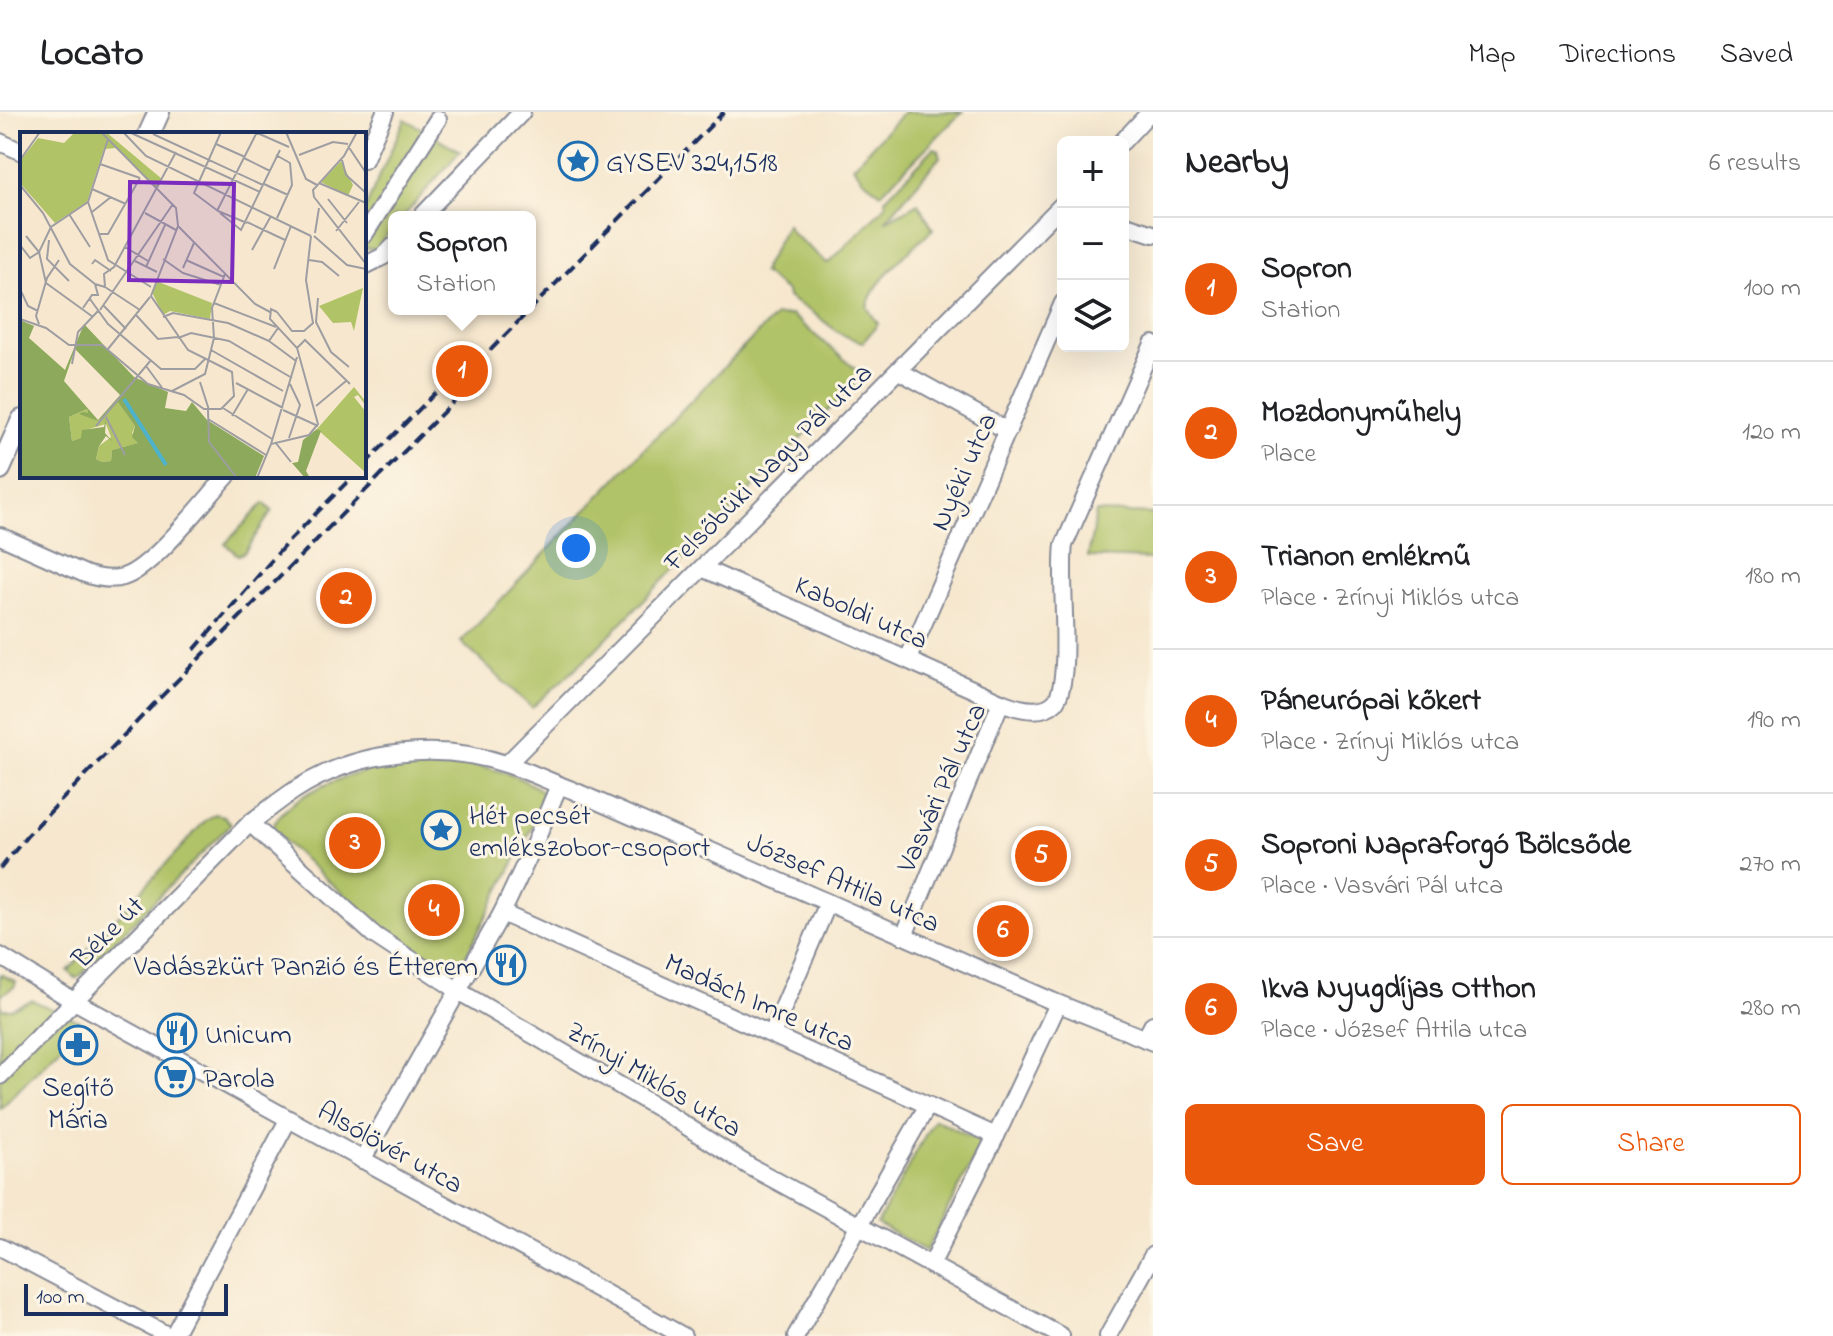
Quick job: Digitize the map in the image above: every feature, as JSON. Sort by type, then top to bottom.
[{"type":"main road","points":[[150,132],[159,112]]},
{"type":"main road","points":[[0,469],[20,424]]},
{"type":"street","points":[[366,155],[385,112]]},
{"type":"street","points":[[427,211],[522,112]]},
{"type":"street","points":[[1128,136],[1150,112]]},
{"type":"street","points":[[366,232],[438,119]]},
{"type":"street","points":[[0,142],[20,151]]},
{"type":"street","name":"Felsőbüki Nagy Pál utca","points":[[507,764],[1059,208]]},
{"type":"street","points":[[1129,226],[1153,234]]},
{"type":"street","points":[[366,265],[388,252]]},
{"type":"street","name":"Nyéki utca","points":[[908,659],[1057,317]]},
{"type":"street","name":"Vasvári Pál utca","points":[[904,936],[1001,702],[1031,710],[1044,708],[1057,698],[1064,675],[1061,565],[1064,545],[1153,344]]},
{"type":"street","points":[[899,371],[1008,431]]},
{"type":"street","points":[[0,536],[85,574],[111,579],[132,573],[147,562],[225,478]]},
{"type":"street","name":"Kaboldi utca","points":[[702,568],[1001,702]]},
{"type":"street","name":"Béke út","points":[[0,1076],[250,823],[297,789],[339,768],[394,753],[463,754],[507,764]]},
{"type":"street","points":[[362,1160],[502,913],[559,785],[507,764]]},
{"type":"street","name":"József Attila utca","points":[[559,785],[1149,1041]]},
{"type":"street","name":"Zrínyi Miklós utca","points":[[250,823],[374,935],[458,990],[658,1108],[749,1166],[1061,1336]]},
{"type":"street","points":[[772,1034],[828,903]]},
{"type":"street","name":"Madách Imre utca","points":[[502,913],[996,1136]]},
{"type":"street","name":"Alsólövér utca","points":[[0,956],[74,1001],[683,1336]]},
{"type":"street","points":[[931,1265],[1058,1004]]},
{"type":"street","points":[[1149,1041],[1153,1024]]},
{"type":"street","points":[[796,1336],[928,1105]]},
{"type":"street","points":[[0,1247],[171,1336],[288,1120]]},
{"type":"street","points":[[1108,1336],[1153,1255]]},
{"type":"green space","points":[[904,112],[962,112],[881,193],[863,179],[853,166]]},
{"type":"green space","points":[[405,119],[460,151],[408,211],[388,211],[388,234],[375,249],[366,248],[366,207]]},
{"type":"green space","points":[[934,148],[939,150],[940,157],[885,221],[918,203],[933,229],[877,286],[867,307],[878,324],[863,342],[834,329],[788,297],[787,292],[762,272],[787,224],[792,233],[827,263],[830,262],[886,205],[885,199]]},
{"type":"green space","points":[[791,315],[863,375],[591,654],[532,708],[461,642],[775,316]]},
{"type":"green space","points":[[264,503],[272,511],[244,553],[238,555],[225,544]]},
{"type":"green space","points":[[1096,512],[1153,514],[1153,559],[1088,557]]},
{"type":"green space","points":[[411,761],[479,766],[512,775],[542,791],[540,812],[457,973],[438,966],[389,933],[271,830],[295,802],[313,791],[353,775]]},
{"type":"green space","points":[[215,814],[224,816],[231,824],[79,977],[68,971],[205,821]]},
{"type":"green space","points":[[0,974],[16,982],[14,987],[1,995],[1,1009],[11,1009],[32,1000],[84,1023],[0,1109]]},
{"type":"green space","points":[[934,1119],[983,1142],[926,1251],[877,1224]]},
{"type":"railway","points":[[536,304],[724,112]]},
{"type":"railway","points":[[465,376],[525,315]]},
{"type":"railway","points":[[366,463],[470,358]]},
{"type":"railway","points":[[0,869],[27,836],[153,705],[472,383]]},
{"type":"railway","points":[[194,650],[285,545],[351,478]]},
{"type":"place","name":"GYSEV 324,1518","points":[[578,161]]},
{"type":"place","name":"Sopron","points":[[462,371]]},
{"type":"place","name":"Mozdonyműhely","points":[[346,598]]},
{"type":"place","name":"Hét pecsét emlékszobor-csoport","points":[[441,830]]},
{"type":"place","name":"Trianon emlékmű","points":[[355,843]]},
{"type":"place","name":"Soproni Napraforgó Bölcsőde","points":[[1041,856]]},
{"type":"place","name":"Páneurópai kőkert","points":[[434,910]]},
{"type":"place","name":"Ikva Nyugdíjas Otthon","points":[[1003,931]]},
{"type":"place","name":"Vadászkürt Panzió és Étterem","points":[[506,965]]},
{"type":"place","name":"Unicum","points":[[177,1033]]},
{"type":"place","name":"Segítő Mária","points":[[78,1045]]},
{"type":"place","name":"Parola","points":[[175,1077]]}]
